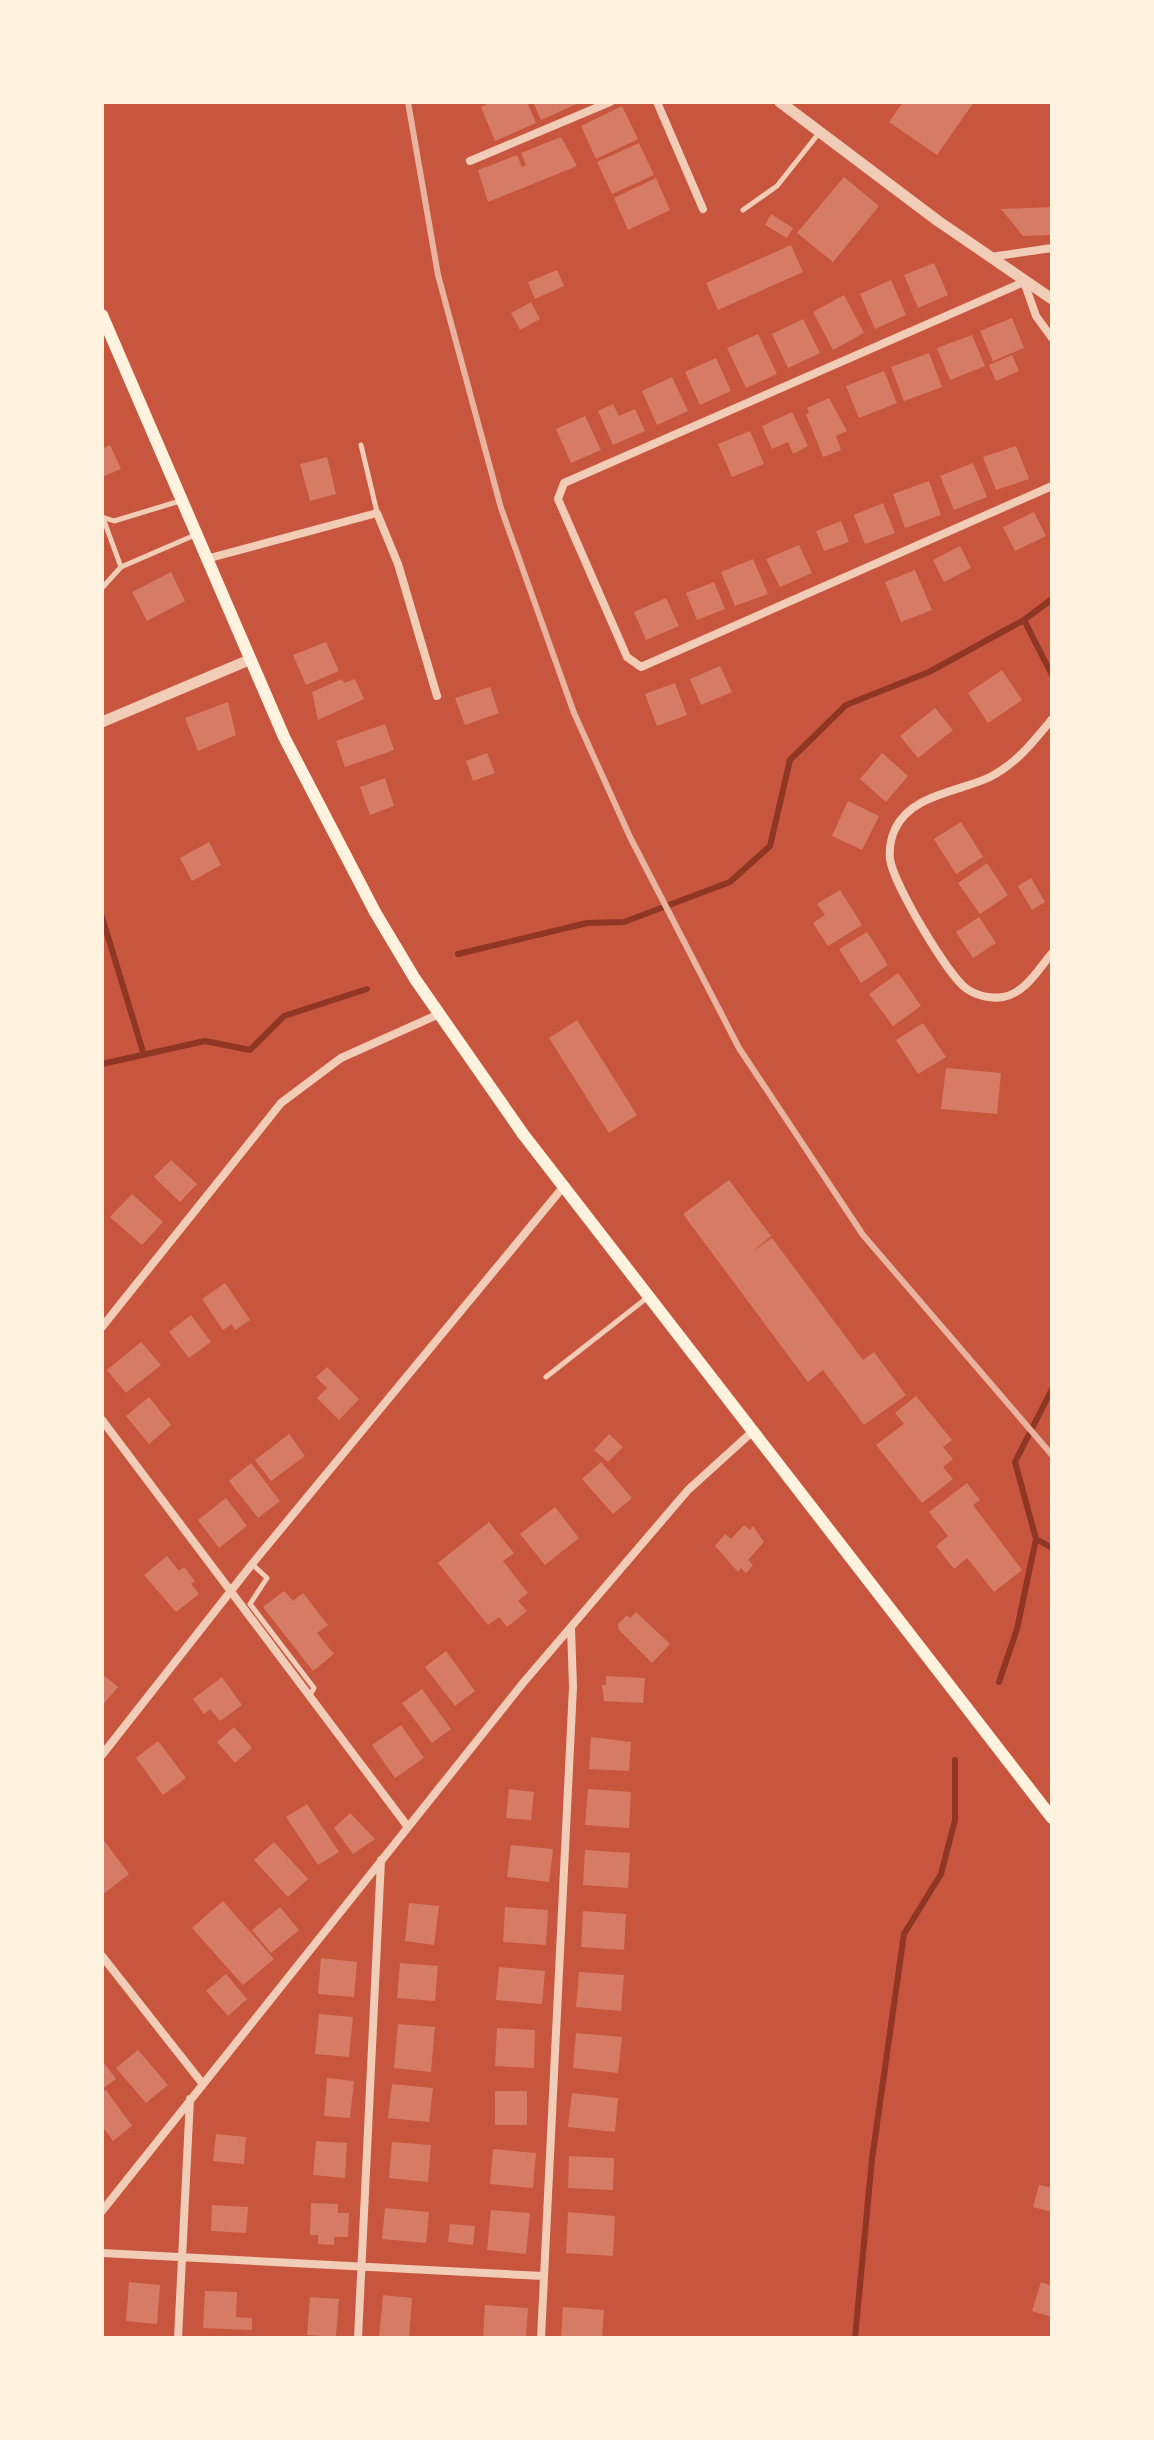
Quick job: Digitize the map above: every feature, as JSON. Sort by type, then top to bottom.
[{"type":"main road","points":[[102,315],[249,660],[295,760],[368,899],[439,1014],[523,1134],[1052,1818]]},
{"type":"street","points":[[470,161],[610,102]]},
{"type":"street","points":[[657,102],[703,209]]},
{"type":"street","points":[[780,102],[1024,282],[1052,299]]},
{"type":"street","points":[[990,257],[1052,248]]},
{"type":"street","points":[[1024,282],[1036,316],[1052,338]]},
{"type":"street","points":[[1024,282],[564,483],[558,499],[627,657],[641,667],[1052,486]]},
{"type":"street","points":[[206,559],[377,513],[398,564],[437,696]]},
{"type":"street","points":[[102,722],[249,660]]},
{"type":"street","points":[[1052,719],[1009,765],[989,777],[927,800],[907,813],[891,840],[890,859],[898,886],[954,975],[966,988],[981,996],[1006,996],[1022,988],[1052,953]]},
{"type":"street","points":[[102,1327],[281,1103],[341,1058],[439,1014]]},
{"type":"street","points":[[102,1755],[252,1564],[564,1186]]},
{"type":"street","points":[[102,1420],[243,1612],[408,1827]]},
{"type":"street","points":[[102,2211],[190,2097],[571,1628],[688,1490],[752,1432]]},
{"type":"street","points":[[541,2338],[573,1687],[571,1628]]},
{"type":"street","points":[[358,2338],[381,1860]]},
{"type":"street","points":[[102,1956],[202,2083]]},
{"type":"street","points":[[178,2338],[190,2097]]},
{"type":"street","points":[[102,2253],[543,2276]]},
{"type":"lane","points":[[743,210],[777,186],[819,132]]},
{"type":"lane","points":[[361,445],[377,513]]},
{"type":"lane","points":[[102,517],[114,521],[181,500]]},
{"type":"lane","points":[[102,517],[121,567]]},
{"type":"lane","points":[[102,588],[121,567],[195,535]]},
{"type":"lane","points":[[546,1377],[648,1297]]},
{"type":"lane","points":[[243,1612],[267,1578],[252,1564]]},
{"type":"lane","points":[[250,1604],[314,1688],[309,1698]]},
{"type":"building","points":[[492,102],[527,102],[536,123],[495,141],[481,107]]},
{"type":"building","points":[[533,102],[581,102],[541,120]]},
{"type":"building","points":[[903,102],[974,102],[937,155],[889,122]]},
{"type":"building","points":[[622,106],[638,139],[596,159],[581,126]]},
{"type":"building","points":[[561,137],[577,166],[488,202],[478,170],[517,155],[522,167],[526,165],[521,153]]},
{"type":"building","points":[[639,143],[654,175],[612,194],[597,162]]},
{"type":"building","points":[[844,177],[879,206],[833,262],[797,233]]},
{"type":"building","points":[[656,178],[670,210],[628,230],[614,198]]},
{"type":"building","points":[[1052,207],[1052,235],[1023,236],[1001,209]]},
{"type":"building","points":[[771,214],[793,228],[787,238],[765,225]]},
{"type":"building","points":[[791,245],[803,272],[718,310],[706,283]]},
{"type":"building","points":[[934,263],[948,295],[918,308],[904,275]]},
{"type":"building","points":[[557,270],[564,286],[535,299],[528,282]]},
{"type":"building","points":[[891,280],[906,315],[875,329],[860,294]]},
{"type":"building","points":[[844,295],[864,333],[833,350],[813,312]]},
{"type":"building","points":[[531,302],[540,319],[520,330],[511,313]]},
{"type":"building","points":[[1012,318],[1024,348],[993,361],[980,331]]},
{"type":"building","points":[[803,319],[820,353],[788,368],[772,334]]},
{"type":"building","points":[[758,334],[777,374],[746,388],[727,348]]},
{"type":"building","points":[[972,335],[985,366],[950,380],[937,348]]},
{"type":"building","points":[[929,353],[942,387],[904,401],[891,367]]},
{"type":"building","points":[[1012,355],[1019,371],[996,381],[989,365]]},
{"type":"building","points":[[716,358],[731,391],[700,405],[685,372]]},
{"type":"building","points":[[884,371],[897,403],[859,418],[846,386]]},
{"type":"building","points":[[672,377],[688,411],[657,425],[642,391]]},
{"type":"building","points":[[829,398],[847,431],[836,436],[841,450],[823,457],[806,414],[809,413],[807,408]]},
{"type":"building","points":[[613,404],[619,416],[635,409],[645,431],[613,445],[598,411]]},
{"type":"building","points":[[792,412],[808,446],[793,454],[788,442],[772,449],[762,426]]},
{"type":"building","points":[[585,416],[601,450],[571,463],[556,429]]},
{"type":"building","points":[[750,431],[764,464],[732,477],[718,444]]},
{"type":"building","points":[[110,445],[121,469],[102,477],[102,449]]},
{"type":"building","points":[[1016,446],[1029,479],[996,490],[983,457]]},
{"type":"building","points":[[327,457],[336,494],[310,501],[300,464]]},
{"type":"building","points":[[973,463],[987,497],[954,510],[940,476]]},
{"type":"building","points":[[929,481],[941,515],[905,528],[893,494]]},
{"type":"building","points":[[883,503],[895,533],[865,544],[854,515]]},
{"type":"building","points":[[1034,512],[1046,536],[1015,551],[1003,527]]},
{"type":"building","points":[[841,521],[849,542],[824,551],[816,531]]},
{"type":"building","points":[[799,545],[812,573],[780,587],[766,559]]},
{"type":"building","points":[[960,546],[971,568],[944,582],[933,560]]},
{"type":"building","points":[[753,559],[768,594],[735,606],[721,572]]},
{"type":"building","points":[[915,570],[932,610],[901,622],[885,582]]},
{"type":"building","points":[[171,572],[185,601],[147,621],[132,592]]},
{"type":"building","points":[[714,582],[725,609],[697,620],[686,593]]},
{"type":"building","points":[[666,598],[679,626],[646,640],[634,612]]},
{"type":"building","points":[[326,642],[339,671],[306,685],[293,655]]},
{"type":"building","points":[[720,666],[732,692],[701,705],[690,679]]},
{"type":"building","points":[[1002,670],[1022,700],[988,723],[968,693]]},
{"type":"building","points":[[342,679],[344,683],[355,679],[364,699],[318,720],[312,692]]},
{"type":"building","points":[[675,683],[687,715],[657,726],[645,694]]},
{"type":"building","points":[[490,687],[499,713],[465,725],[455,698]]},
{"type":"building","points":[[228,702],[236,735],[198,751],[185,718]]},
{"type":"building","points":[[935,708],[953,730],[918,758],[900,736]]},
{"type":"building","points":[[385,724],[394,750],[345,767],[336,741]]},
{"type":"building","points":[[487,753],[495,773],[473,781],[466,761]]},
{"type":"building","points":[[882,753],[908,776],[886,802],[860,779]]},
{"type":"building","points":[[385,778],[394,806],[370,815],[360,787]]},
{"type":"building","points":[[848,801],[879,816],[862,850],[832,836]]},
{"type":"building","points":[[961,822],[983,857],[956,874],[934,839]]},
{"type":"building","points":[[209,842],[221,865],[192,881],[180,858]]},
{"type":"building","points":[[987,863],[1008,895],[980,914],[958,883]]},
{"type":"building","points":[[1031,878],[1045,902],[1032,910],[1018,886]]},
{"type":"building","points":[[840,890],[862,925],[828,946],[813,923],[825,915],[817,904]]},
{"type":"building","points":[[979,917],[996,943],[973,958],[956,932]]},
{"type":"building","points":[[867,932],[888,965],[861,983],[839,949]]},
{"type":"building","points":[[898,973],[921,1006],[893,1026],[869,994]]},
{"type":"building","points":[[577,1020],[637,1115],[609,1133],[549,1038]]},
{"type":"building","points":[[923,1023],[946,1057],[918,1074],[896,1040]]},
{"type":"building","points":[[946,1068],[1001,1073],[997,1114],[941,1109]]},
{"type":"building","points":[[171,1160],[197,1184],[180,1202],[154,1177]]},
{"type":"building","points":[[729,1180],[771,1236],[753,1251],[772,1238],[863,1360],[874,1352],[906,1395],[864,1425],[823,1370],[808,1382],[683,1214]]},
{"type":"building","points":[[132,1194],[163,1222],[142,1245],[110,1217]]},
{"type":"building","points":[[225,1283],[250,1320],[235,1330],[232,1324],[223,1330],[202,1299]]},
{"type":"building","points":[[191,1315],[211,1342],[189,1358],[169,1332]]},
{"type":"building","points":[[141,1342],[161,1365],[126,1393],[107,1370]]},
{"type":"building","points":[[327,1367],[359,1399],[339,1420],[317,1398],[327,1388],[316,1377]]},
{"type":"building","points":[[916,1396],[952,1440],[943,1447],[953,1459],[943,1467],[953,1479],[922,1503],[876,1445],[904,1424],[895,1413]]},
{"type":"building","points":[[149,1397],[171,1425],[149,1444],[126,1416]]},
{"type":"building","points":[[289,1434],[305,1456],[271,1481],[255,1460]]},
{"type":"building","points":[[609,1434],[623,1447],[608,1462],[594,1450]]},
{"type":"building","points":[[601,1462],[632,1498],[613,1514],[582,1479]]},
{"type":"building","points":[[251,1463],[280,1501],[258,1518],[229,1481]]},
{"type":"building","points":[[967,1483],[980,1500],[973,1505],[1022,1570],[994,1592],[967,1558],[954,1569],[936,1546],[948,1536],[929,1512]]},
{"type":"building","points":[[226,1498],[247,1526],[219,1548],[198,1520]]},
{"type":"building","points":[[555,1507],[579,1538],[545,1565],[520,1534]]},
{"type":"building","points":[[489,1522],[514,1553],[503,1561],[528,1593],[518,1601],[527,1611],[507,1627],[499,1617],[488,1625],[438,1563]]},
{"type":"building","points":[[744,1525],[750,1530],[753,1526],[764,1542],[748,1560],[753,1565],[746,1573],[741,1568],[738,1572],[715,1546],[725,1534],[731,1539]]},
{"type":"building","points":[[167,1556],[179,1571],[184,1567],[195,1581],[191,1584],[199,1594],[176,1612],[144,1575]]},
{"type":"building","points":[[284,1591],[293,1601],[303,1593],[328,1625],[317,1633],[334,1654],[313,1671],[263,1607]]},
{"type":"building","points":[[636,1612],[670,1644],[652,1663],[619,1630],[618,1624],[627,1615],[630,1618]]},
{"type":"building","points":[[446,1651],[475,1691],[455,1706],[425,1667]]},
{"type":"building","points":[[102,1674],[118,1687],[102,1706]]},
{"type":"building","points":[[606,1676],[645,1678],[643,1703],[604,1701],[602,1685],[606,1685]]},
{"type":"building","points":[[222,1677],[242,1705],[220,1721],[210,1709],[204,1714],[193,1699]]},
{"type":"building","points":[[422,1689],[451,1729],[432,1743],[402,1703]]},
{"type":"building","points":[[401,1725],[424,1758],[395,1778],[372,1745]]},
{"type":"building","points":[[234,1727],[252,1748],[235,1763],[217,1742]]},
{"type":"building","points":[[591,1737],[631,1742],[629,1771],[589,1769]]},
{"type":"building","points":[[158,1741],[186,1778],[163,1795],[136,1758]]},
{"type":"building","points":[[509,1789],[534,1792],[531,1820],[506,1818]]},
{"type":"building","points":[[588,1789],[631,1792],[629,1828],[585,1825]]},
{"type":"building","points":[[307,1804],[339,1852],[318,1865],[286,1817]]},
{"type":"building","points":[[350,1813],[375,1839],[353,1854],[334,1828]]},
{"type":"building","points":[[102,1838],[129,1874],[102,1895]]},
{"type":"building","points":[[274,1842],[308,1879],[288,1897],[254,1860]]},
{"type":"building","points":[[511,1845],[553,1849],[549,1882],[507,1877]]},
{"type":"building","points":[[585,1850],[630,1853],[628,1888],[583,1885]]},
{"type":"building","points":[[223,1901],[274,1959],[243,1985],[192,1928]]},
{"type":"building","points":[[409,1903],[439,1906],[434,1945],[405,1941]]},
{"type":"building","points":[[280,1907],[299,1930],[271,1953],[252,1930]]},
{"type":"building","points":[[505,1907],[548,1910],[546,1945],[503,1942]]},
{"type":"building","points":[[583,1911],[626,1914],[624,1950],[581,1947]]},
{"type":"building","points":[[321,1958],[357,1962],[354,1997],[318,1994]]},
{"type":"building","points":[[400,1963],[438,1966],[435,2001],[397,1998]]},
{"type":"building","points":[[499,1967],[545,1971],[542,2004],[496,2000]]},
{"type":"building","points":[[579,1972],[624,1975],[621,2011],[576,2007]]},
{"type":"building","points":[[226,1974],[247,1999],[228,2016],[206,1991]]},
{"type":"building","points":[[319,2014],[353,2017],[349,2057],[315,2054]]},
{"type":"building","points":[[398,2024],[435,2027],[431,2072],[394,2068]]},
{"type":"building","points":[[497,2028],[535,2030],[534,2068],[495,2066]]},
{"type":"building","points":[[576,2033],[622,2037],[618,2073],[573,2068]]},
{"type":"building","points":[[138,2050],[168,2085],[146,2103],[116,2068]]},
{"type":"building","points":[[102,2064],[116,2079],[102,2089]]},
{"type":"building","points":[[327,2078],[354,2081],[350,2118],[324,2116]]},
{"type":"building","points":[[392,2084],[433,2088],[429,2122],[388,2118]]},
{"type":"building","points":[[106,2090],[132,2126],[113,2141],[102,2126],[102,2092]]},
{"type":"building","points":[[495,2091],[527,2091],[527,2125],[495,2125]]},
{"type":"building","points":[[572,2093],[618,2098],[615,2132],[568,2127]]},
{"type":"building","points":[[216,2134],[246,2137],[244,2164],[213,2161]]},
{"type":"building","points":[[316,2141],[347,2143],[345,2178],[313,2175]]},
{"type":"building","points":[[392,2142],[431,2145],[428,2182],[389,2178]]},
{"type":"building","points":[[493,2149],[536,2153],[533,2188],[490,2184]]},
{"type":"building","points":[[569,2156],[614,2158],[613,2190],[568,2188]]},
{"type":"building","points":[[1039,2185],[1052,2188],[1052,2212],[1033,2207]]},
{"type":"building","points":[[311,2203],[338,2204],[338,2213],[349,2213],[348,2237],[334,2237],[334,2245],[318,2244],[318,2235],[310,2235]]},
{"type":"building","points":[[212,2205],[248,2207],[246,2233],[211,2231]]},
{"type":"building","points":[[385,2208],[429,2212],[426,2243],[382,2239]]},
{"type":"building","points":[[491,2210],[530,2213],[526,2254],[487,2250]]},
{"type":"building","points":[[568,2212],[615,2216],[613,2256],[566,2253]]},
{"type":"building","points":[[450,2224],[475,2226],[473,2245],[448,2242]]},
{"type":"building","points":[[129,2282],[160,2285],[157,2324],[126,2321]]},
{"type":"building","points":[[1041,2282],[1052,2286],[1052,2317],[1032,2311]]},
{"type":"building","points":[[205,2291],[237,2292],[236,2317],[252,2318],[252,2330],[203,2328]]},
{"type":"building","points":[[383,2295],[412,2298],[409,2338],[379,2337]]},
{"type":"building","points":[[310,2297],[339,2299],[336,2337],[307,2335]]},
{"type":"building","points":[[485,2305],[528,2308],[526,2338],[483,2338]]},
{"type":"building","points":[[563,2307],[604,2310],[602,2338],[561,2338]]},
{"type":"waterway","points":[[458,954],[587,923],[624,922],[730,882],[770,846],[790,760],[846,705],[929,672],[1024,620],[1052,599]]},
{"type":"waterway","points":[[1024,620],[1052,675]]},
{"type":"waterway","points":[[102,917],[144,1055]]},
{"type":"waterway","points":[[102,1064],[205,1041],[250,1050],[284,1016],[367,989]]},
{"type":"waterway","points":[[999,1682],[1017,1629],[1036,1539],[1015,1462],[1052,1389]]},
{"type":"waterway","points":[[1036,1539],[1052,1548]]},
{"type":"waterway","points":[[855,2338],[872,2159],[904,1934],[941,1874],[955,1820],[955,1760]]},
{"type":"railway","points":[[408,102],[438,275],[501,508],[574,713],[630,837],[739,1048],[863,1235],[1052,1455]]}]
